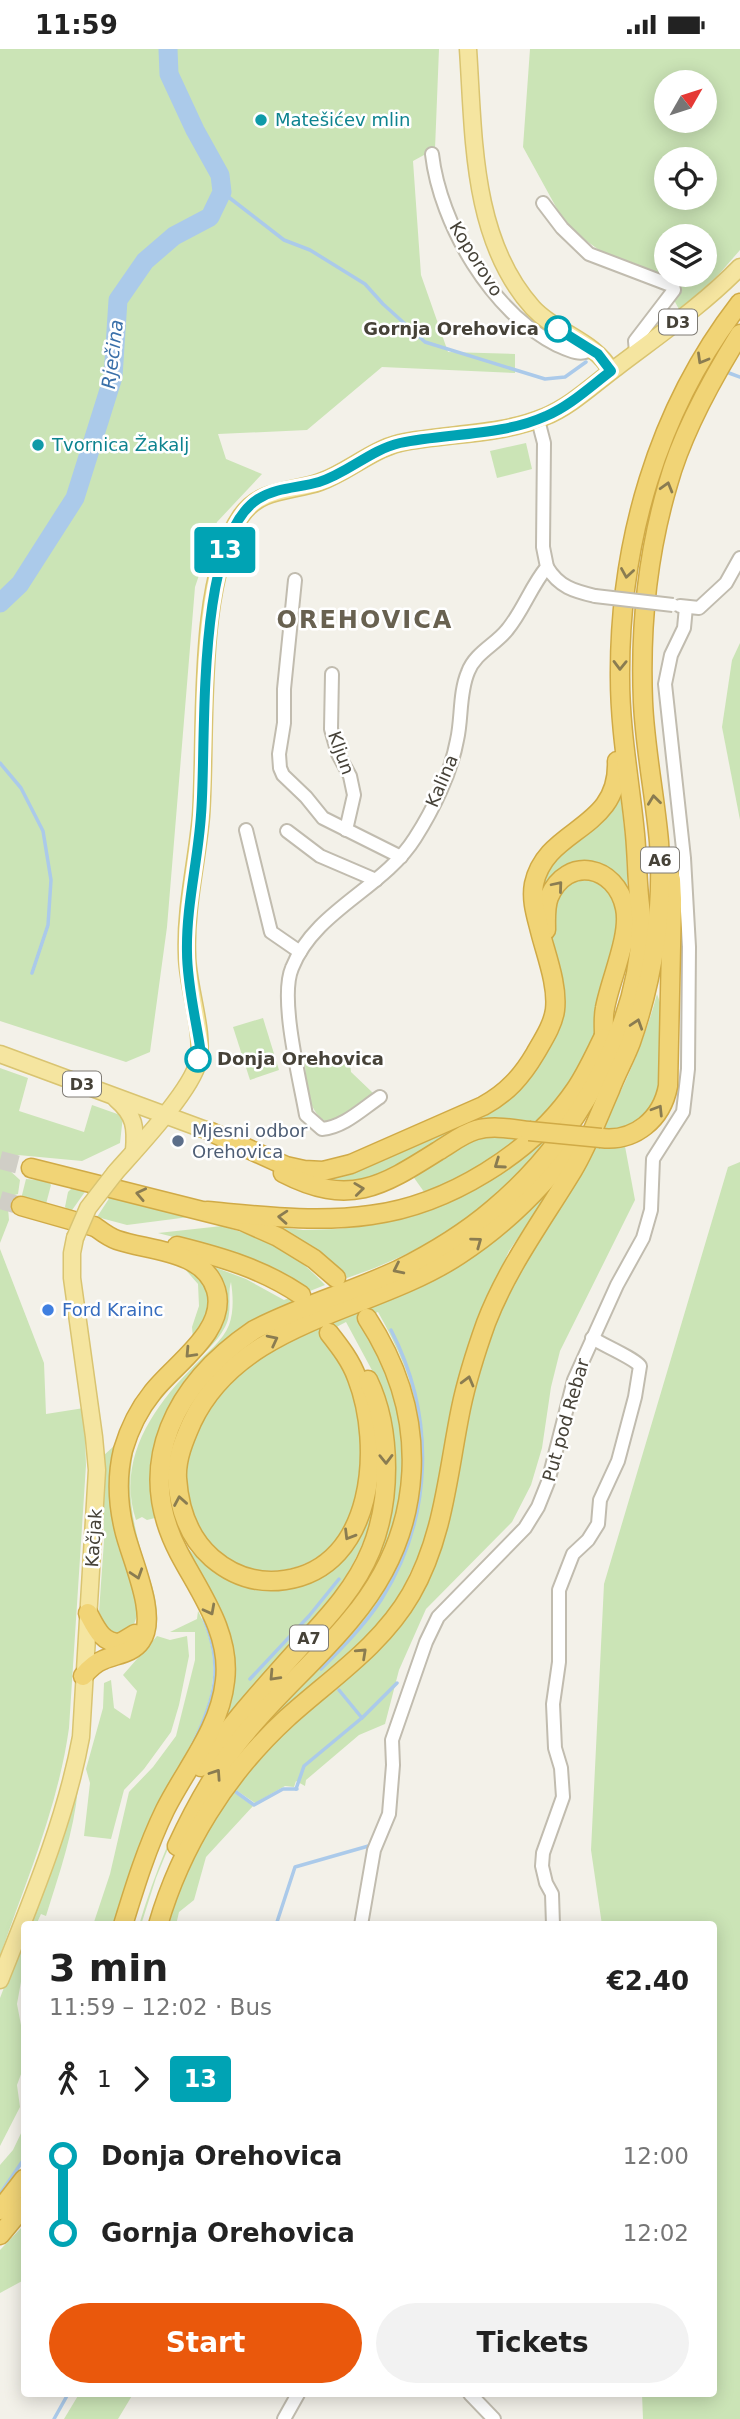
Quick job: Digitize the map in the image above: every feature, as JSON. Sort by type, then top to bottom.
[{"type":"highway","name":"A6","points":[[639,895],[621,712],[622,615],[628,563],[654,462],[678,403],[710,346],[740,303]]},
{"type":"highway","name":"A6","points":[[611,1087],[629,1047],[644,1002],[656,937],[659,843],[643,706],[643,627],[652,551],[669,480],[700,404],[740,334]]},
{"type":"highway","points":[[211,1132],[304,1170],[339,1169],[455,1119],[499,1097],[513,1085],[529,1064],[555,1010],[534,904],[533,890],[538,872],[554,849],[595,817],[612,796],[618,771],[616,737],[621,712]]},
{"type":"highway","points":[[252,1151],[266,1163],[292,1178],[317,1186],[354,1191],[391,1180],[474,1130],[493,1128],[601,1138],[624,1137],[644,1127],[659,1112],[668,1086],[672,890],[659,843]]},
{"type":"highway","points":[[545,951],[546,906],[554,888],[565,877],[577,871],[593,870],[606,876],[622,897],[626,918],[617,965],[605,1006],[604,1035]]},
{"type":"highway","points":[[207,1211],[308,1219],[373,1215],[409,1207],[461,1186],[510,1156],[557,1112],[589,1068],[604,1035],[628,965],[639,895]]},
{"type":"highway","points":[[124,1921],[147,1851],[167,1806],[216,1716],[226,1678],[224,1650],[215,1619],[178,1550],[161,1506],[160,1459],[175,1415],[200,1375],[244,1337],[273,1320],[398,1270],[426,1255],[492,1210],[531,1173],[584,1102],[622,1024],[631,994],[640,944],[639,895]]},
{"type":"highway","points":[[159,1921],[174,1877],[189,1846],[228,1784],[257,1748],[286,1719],[380,1636],[411,1594],[436,1534],[446,1495],[461,1404],[488,1318],[523,1249],[575,1167],[611,1087]]},
{"type":"highway","name":"A7","points":[[132,1921],[154,1855],[188,1785],[228,1728],[347,1594],[371,1550],[380,1526],[386,1497],[384,1430],[370,1385],[352,1350],[333,1331],[357,1378],[367,1415],[370,1468],[359,1518],[333,1557],[307,1573],[279,1581],[262,1581],[229,1570],[212,1558],[192,1534],[181,1512],[177,1472],[180,1453],[197,1411],[208,1394],[232,1368],[269,1341],[377,1297],[430,1272],[492,1231],[527,1201],[558,1168],[583,1135],[611,1087]]},
{"type":"highway","points":[[31,1168],[242,1221],[278,1237],[314,1259],[335,1278]]},
{"type":"highway","points":[[21,1206],[216,1256],[263,1273],[296,1296]]},
{"type":"highway","points":[[83,1676],[102,1660],[134,1648],[142,1639],[146,1604],[125,1535],[121,1508],[120,1476],[124,1450],[136,1416],[152,1393],[209,1330],[218,1297],[211,1278],[193,1262],[116,1240],[94,1226]]},
{"type":"highway","name":"A7","points":[[150,1921],[172,1857],[206,1788],[240,1740],[272,1702],[351,1620],[377,1582],[398,1538],[409,1491],[413,1453],[410,1421],[394,1368],[367,1318]]},
{"type":"highway","points":[[88,1613],[101,1636],[116,1643],[132,1636],[146,1620]]},
{"type":"highway","points":[[0,2210],[21,2183]]},
{"type":"highway","points":[[0,2235],[21,2210]]},
{"type":"highway","points":[[0,2235],[21,2219]]},
{"type":"main road","points":[[468,49],[477,179],[484,207],[509,276],[539,315],[592,349],[611,371]]},
{"type":"main road","name":"D3","points":[[0,1054],[165,1114],[195,1072],[199,1055],[188,971],[187,930],[201,814],[211,610],[228,541],[244,512],[258,499],[275,491],[321,482],[380,450],[400,443],[469,434],[538,420],[556,412],[702,303],[740,267]]},
{"type":"main road","points":[[112,1095],[131,1114],[135,1132],[134,1151]]},
{"type":"main road","points":[[165,1114],[211,1132]]},
{"type":"main road","name":"Kačjak","points":[[23,1921],[75,1771],[81,1737],[97,1470],[72,1278],[72,1253],[75,1238],[88,1208],[165,1114]]},
{"type":"main road","name":"Kačjak","points":[[0,1980],[21,1926]]},
{"type":"street","name":"Koporovo","points":[[432,154],[437,182],[458,237],[499,299],[532,330],[545,338],[579,353],[587,353],[592,349]]},
{"type":"street","points":[[543,203],[562,228],[589,254],[673,286],[669,299],[635,341],[636,352]]},
{"type":"street","points":[[538,420],[544,443],[543,547],[547,567],[552,576],[566,587],[595,596],[699,608],[726,583],[740,558]]},
{"type":"street","name":"Kalina","points":[[380,1097],[345,1122],[330,1128],[322,1129],[306,1115],[287,1003],[289,978],[300,953],[326,921],[401,857],[415,838],[450,766],[457,744],[464,682],[468,671],[474,660],[507,631],[547,567]]},
{"type":"street","points":[[295,580],[284,689],[284,723],[278,762],[283,775],[323,818],[401,857]]},
{"type":"street","points":[[592,1338],[643,1238],[651,1210],[653,1159],[683,1112],[688,1069],[687,892],[666,700],[667,665],[681,638],[686,607]]},
{"type":"street","name":"Kljun","points":[[332,674],[331,729],[338,754],[350,776],[354,795],[346,830]]},
{"type":"street","points":[[246,830],[267,924],[271,932],[300,953]]},
{"type":"street","points":[[287,831],[320,856],[376,880]]},
{"type":"street","name":"Put pod Rebar","points":[[362,1921],[374,1850],[389,1814],[393,1765],[391,1740],[426,1642],[438,1617],[525,1528],[538,1507],[548,1482],[574,1380],[592,1338],[617,1353],[638,1361],[640,1366],[635,1397],[618,1461],[600,1500],[598,1524],[588,1540],[573,1554],[559,1590],[559,1663],[552,1704],[555,1748],[564,1782],[563,1797],[543,1853],[542,1866],[552,1894],[554,1921]]},
{"type":"street","points":[[284,2419],[296,2397]]},
{"type":"street","points":[[474,2397],[494,2419]]},
{"type":"green space","points":[[0,49],[439,49],[435,149],[413,161],[421,275],[448,352],[515,354],[515,373],[382,367],[307,430],[218,434],[226,459],[262,474],[217,522],[195,587],[167,927],[150,1052],[126,1062],[0,1021]]},
{"type":"green space","points":[[530,49],[740,49],[740,250],[720,273],[717,276],[717,224],[654,224],[654,284],[627,270],[567,227],[523,147]]},
{"type":"green space","points":[[661,287],[705,287],[680,311],[669,291]]},
{"type":"green space","points":[[526,443],[532,469],[497,478],[490,451]]},
{"type":"green space","points":[[740,643],[740,820],[722,727],[732,660]]},
{"type":"green space","points":[[620,792],[626,844],[628,902],[592,865],[539,897],[549,867]]},
{"type":"green space","points":[[594,873],[622,905],[601,1033],[577,1078],[534,1126],[496,1122],[377,1179],[345,1184],[300,1175],[473,1116],[546,1044],[551,903],[565,883]]},
{"type":"green space","points":[[657,994],[664,1014],[661,1093],[637,1125],[600,1132],[633,1065]]},
{"type":"green space","points":[[263,1018],[279,1070],[250,1080],[233,1027]]},
{"type":"green space","points":[[349,1055],[351,1072],[373,1093],[335,1120],[327,1122],[314,1110],[310,1102],[304,1056]]},
{"type":"green space","points":[[0,1068],[28,1078],[19,1111],[84,1132],[92,1105],[123,1116],[120,1143],[82,1161],[18,1155],[8,1169],[20,1180],[18,1194],[7,1197],[9,1220],[0,1243]]},
{"type":"green space","points":[[571,1107],[525,1165],[474,1212],[446,1232],[382,1265],[347,1278],[332,1263],[270,1226],[303,1230],[337,1229],[379,1224],[428,1208]]},
{"type":"green space","points":[[525,1134],[490,1162],[427,1196],[412,1175],[474,1137]]},
{"type":"green space","points":[[624,1141],[635,1200],[560,1351],[551,1387],[542,1448],[531,1485],[512,1522],[426,1609],[399,1670],[385,1724],[359,1735],[306,1780],[305,1786],[296,1781],[294,1787],[285,1786],[255,1803],[230,1786],[409,1607],[484,1345],[519,1266],[595,1142]]},
{"type":"green space","points":[[740,1162],[740,2419],[643,2419],[642,2397],[717,2397],[717,1921],[601,1921],[591,1850],[604,1584],[728,1167]]},
{"type":"green space","points":[[26,1179],[48,1181],[51,1185],[46,1204],[21,1199]]},
{"type":"green space","points":[[74,1186],[87,1189],[70,1213],[65,1207],[68,1192]]},
{"type":"green space","points":[[546,1191],[546,1197],[509,1251],[479,1316],[454,1400],[446,1457],[423,1546],[396,1602],[370,1635],[255,1737],[252,1735],[347,1636],[378,1598],[401,1550],[414,1508],[421,1442],[409,1379],[378,1312],[360,1320],[389,1375],[401,1424],[403,1450],[399,1501],[385,1549],[350,1609],[176,1829],[140,1921],[170,1839],[214,1758],[379,1545],[381,1387],[346,1322],[323,1334],[342,1360],[356,1399],[362,1447],[361,1471],[351,1516],[333,1544],[311,1561],[286,1570],[259,1570],[232,1563],[223,1559],[203,1536],[189,1509],[186,1494],[185,1479],[190,1449],[202,1421],[225,1386],[267,1351]]},
{"type":"green space","points":[[112,1194],[190,1215],[127,1225],[97,1217]]},
{"type":"green space","points":[[222,1226],[278,1248],[314,1273],[325,1285],[310,1291],[255,1261],[158,1233]]},
{"type":"green space","points":[[0,1249],[44,1363],[46,1414],[84,1408],[86,1465],[69,1728],[64,1757],[40,1844],[0,1956]]},
{"type":"green space","points":[[214,1267],[246,1279],[284,1300],[308,1291],[313,1295],[264,1317],[213,1350],[178,1390],[166,1413],[153,1463],[155,1518],[147,1520],[142,1517],[136,1520],[131,1499],[136,1531],[156,1602],[156,1632],[154,1595],[128,1507],[127,1475],[132,1442],[148,1410],[205,1347],[218,1275]],"holes":[[[231,1282],[231,1320],[226,1331],[165,1398],[143,1435],[131,1476],[135,1446],[146,1421],[162,1398],[222,1333],[229,1316]]]},
{"type":"green space","points":[[184,1268],[197,1276],[209,1292],[207,1312],[193,1339],[192,1327],[199,1306],[198,1284]]},
{"type":"green space","points":[[114,1446],[110,1485],[114,1523],[119,1549],[133,1581],[137,1602],[135,1622],[130,1631],[118,1635],[107,1631],[99,1612],[104,1541],[103,1456]]},
{"type":"green space","points":[[375,1475],[380,1475],[375,1505],[358,1554],[347,1575],[318,1614],[227,1717],[233,1677],[183,1547],[186,1546],[217,1574],[245,1586],[270,1586],[315,1578]]},
{"type":"green space","points":[[198,1611],[209,1640],[213,1667],[211,1692],[204,1716],[148,1828],[114,1921],[94,1921],[110,1874],[129,1792],[153,1767],[176,1736],[195,1660],[195,1632],[170,1632],[197,1619]]},
{"type":"green space","points":[[157,1636],[170,1640],[187,1636],[189,1656],[171,1732],[144,1769],[124,1790],[111,1839],[84,1836],[90,1783],[86,1769],[103,1708],[104,1683],[111,1680],[114,1708],[130,1719],[137,1691],[123,1675]]},
{"type":"green space","points":[[78,1788],[70,1837],[46,1916],[41,1914],[38,1921],[29,1921]]},
{"type":"green space","points":[[228,1788],[253,1806],[206,1857],[194,1900],[179,1912],[177,1921],[162,1921],[166,1908]]},
{"type":"green space","points":[[21,1943],[21,1982],[17,2004],[21,2025],[21,2074],[17,2085],[20,2107],[0,2146],[0,1998]]},
{"type":"green space","points":[[21,2133],[21,2161],[0,2192],[0,2165],[13,2150]]},
{"type":"green space","points":[[21,2228],[21,2282],[0,2293],[0,2250]]},
{"type":"green space","points":[[77,2397],[131,2397],[118,2419],[64,2419]]},
{"type":"waterway","name":"Rječina","points":[[0,603],[20,584],[75,498],[113,377],[118,300],[145,261],[174,236],[210,217],[222,192],[220,175],[169,74],[168,49]]},
{"type":"waterway","points":[[222,192],[284,240],[310,250],[365,284],[425,342],[545,379],[565,377],[586,362]]},
{"type":"waterway","points":[[729,373],[740,377]]},
{"type":"waterway","points":[[0,763],[21,788],[43,831],[51,880],[48,925],[32,973]]},
{"type":"waterway","points":[[321,1669],[360,1628],[381,1600],[411,1535],[419,1501],[421,1432],[416,1397],[406,1363],[391,1330]]},
{"type":"waterway","points":[[250,1679],[309,1616],[339,1579]]},
{"type":"waterway","points":[[193,1744],[207,1712],[214,1683],[214,1653],[204,1619]]},
{"type":"waterway","points":[[296,1789],[304,1766],[363,1717],[397,1683]]},
{"type":"waterway","points":[[339,1690],[362,1718]]},
{"type":"waterway","points":[[236,1792],[254,1805],[283,1789],[297,1789]]},
{"type":"waterway","points":[[277,1921],[295,1867],[372,1845]]},
{"type":"waterway","points":[[0,2194],[21,2163]]},
{"type":"waterway","points":[[54,2419],[66,2397]]},
{"type":"tunnel","points":[[0,1160],[31,1168]]},
{"type":"tunnel","points":[[0,1200],[21,1206]]},
{"type":"bus line","name":"13","points":[[198,1059],[200,1047],[188,971],[187,930],[201,814],[211,610],[228,541],[236,524],[258,499],[275,491],[321,482],[380,450],[400,443],[469,434],[538,420],[556,412],[611,371],[598,354],[558,329]]},
{"type":"place","name":"Matešićev mlin","points":[[261,120]]},
{"type":"place","name":"Gornja Orehovica","points":[[558,329]]},
{"type":"place","name":"Tvornica Žakalj","points":[[38,445]]},
{"type":"place","name":"Donja Orehovica","points":[[198,1059]]},
{"type":"place","name":"Mjesni odbor Orehovica","points":[[178,1141]]},
{"type":"place","name":"Ford Krainc","points":[[48,1310]]},
{"type":"district","name":"OREHOVICA","points":[[365,620]]}]
